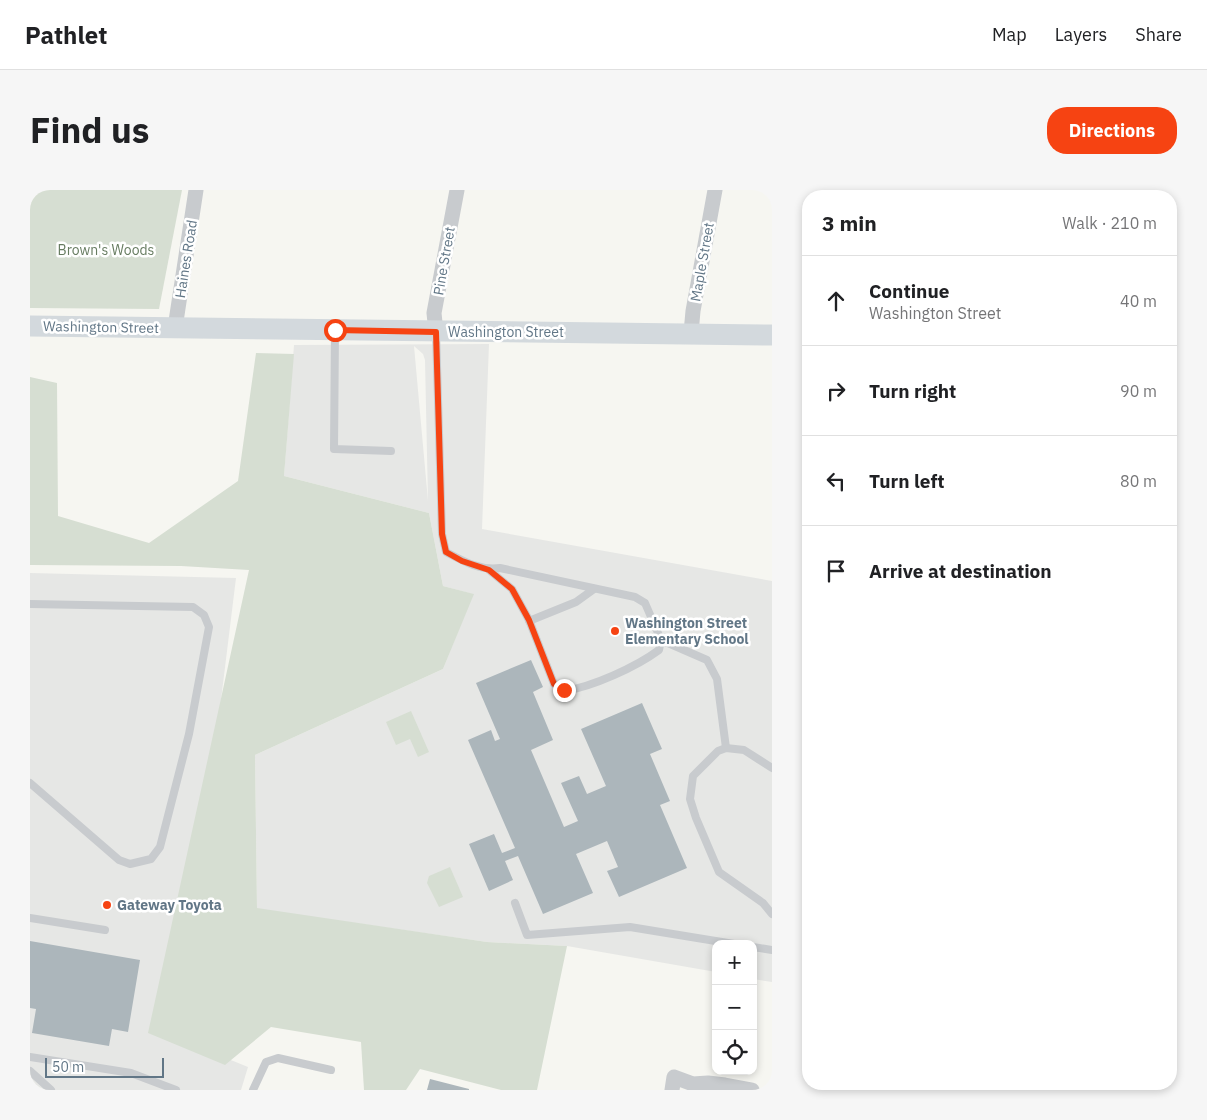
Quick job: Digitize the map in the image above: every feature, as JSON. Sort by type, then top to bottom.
[{"type":"main road","name":"Washington Street","points":[[30,326],[436,332],[772,334]]},
{"type":"street","name":"Haines Road","points":[[175,328],[196,190]]},
{"type":"street","name":"Pine Street","points":[[436,332],[434,313],[457,190]]},
{"type":"street","name":"Maple Street","points":[[691,333],[693,312],[715,190]]},
{"type":"street","points":[[672,1090],[674,1077],[693,1084],[708,1083],[752,1090]]},
{"type":"lane","points":[[335,330],[334,449],[391,450]]},
{"type":"lane","points":[[436,332],[442,534],[446,552],[462,561],[489,570],[512,589],[529,621],[554,684],[564,690],[576,689],[636,664],[659,650],[661,640],[645,603],[635,597],[500,568],[489,570]]},
{"type":"lane","points":[[529,621],[576,602],[594,589]]},
{"type":"lane","points":[[30,604],[192,608],[204,615],[209,627],[189,734],[160,847],[152,859],[130,864],[120,860],[30,783]]},
{"type":"lane","points":[[661,640],[707,660],[717,679],[726,748]]},
{"type":"lane","points":[[772,768],[744,750],[726,748],[718,751],[692,776],[690,800],[719,872],[763,903],[772,914]]},
{"type":"lane","points":[[515,903],[527,935],[630,927],[712,940]]},
{"type":"lane","points":[[30,918],[105,930]]},
{"type":"lane","points":[[757,948],[772,950]]},
{"type":"lane","points":[[30,1057],[131,1074],[176,1090]]},
{"type":"lane","points":[[253,1090],[266,1062],[278,1058],[331,1070]]},
{"type":"lane","points":[[30,1072],[51,1090]]},
{"type":"shaded area","name":"Washington Street Elementary School","points":[[489,344],[482,529],[772,581],[772,982],[757,980],[757,940],[712,940],[712,971],[567,946],[487,942],[257,909],[255,755],[443,669],[473,594],[443,586],[429,513],[284,476],[294,345]],"holes":[[[414,346],[423,354],[425,360],[428,501]]]},
{"type":"shaded area","name":"Gateway Toyota","points":[[30,573],[236,578],[211,781],[157,1030],[248,1067],[241,1090],[30,1090]]},
{"type":"green space","name":"Brown's Woods","points":[[30,190],[182,190],[159,309],[30,308]]},
{"type":"green space","points":[[256,353],[294,354],[284,476],[429,513],[443,586],[474,594],[443,669],[255,755],[257,908],[487,942],[567,946],[537,1090],[501,1090],[420,1069],[406,1090],[364,1090],[361,1042],[271,1027],[225,1065],[148,1033],[249,570],[181,566],[30,565],[30,377],[57,383],[58,516],[149,543],[238,481]]},
{"type":"green space","points":[[411,711],[429,752],[418,757],[410,739],[396,745],[386,722]]},
{"type":"green space","points":[[450,867],[463,897],[439,907],[427,883],[429,876]]},
{"type":"building","points":[[531,660],[543,687],[533,692],[553,740],[531,750],[564,827],[578,821],[561,783],[579,776],[587,794],[606,786],[581,729],[642,703],[662,749],[650,754],[670,801],[660,805],[687,868],[619,897],[607,871],[618,867],[607,841],[576,854],[593,893],[543,914],[518,856],[505,861],[513,880],[489,891],[469,844],[494,834],[502,853],[515,848],[468,740],[491,730],[495,741],[500,739],[476,683]]},
{"type":"building","points":[[30,941],[140,960],[128,1032],[112,1029],[109,1046],[32,1033],[36,1009],[30,1008]]},
{"type":"building","points":[[430,1079],[469,1089],[469,1090],[427,1090]]},
{"type":"place","name":"Washington Street Elementary School","points":[[615,631]]},
{"type":"place","name":"Gateway Toyota","points":[[107,905]]},
{"type":"route","points":[[335,330],[436,332],[442,534],[446,552],[462,561],[489,570],[512,589],[529,620],[554,684],[564,690]]}]
